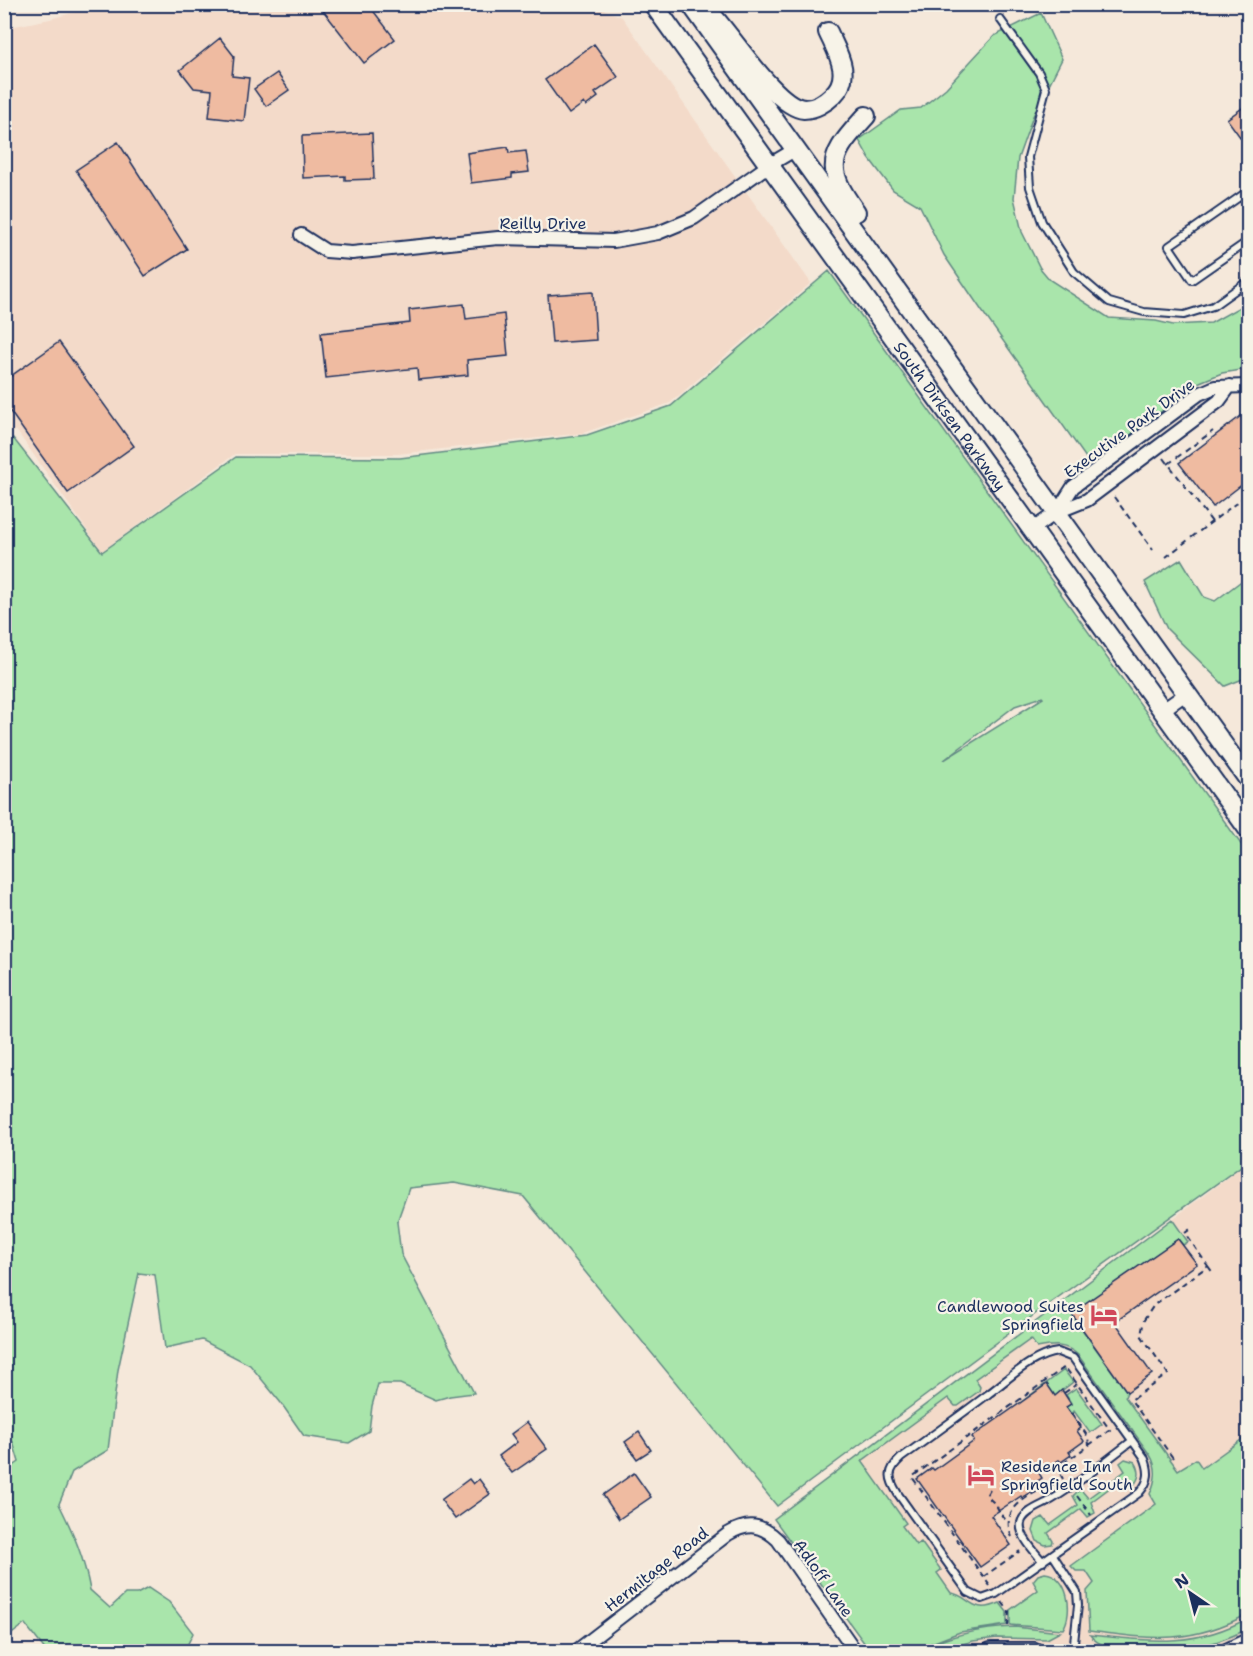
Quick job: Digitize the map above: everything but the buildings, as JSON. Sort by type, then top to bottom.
[{"type":"main road","name":"South Dirksen Parkway","points":[[653,4],[1248,829]]},
{"type":"main road","name":"South Dirksen Parkway","points":[[691,4],[1248,779]]},
{"type":"main road","points":[[702,4],[716,16],[768,85],[784,100],[805,109],[823,104],[837,92],[842,80],[844,67],[828,32]]},
{"type":"main road","points":[[866,116],[843,140],[838,149],[835,159],[836,178],[845,198],[945,339],[964,383]]},
{"type":"main road","points":[[1229,1652],[1248,1643]]},
{"type":"main road","points":[[991,1652],[1034,1652]]},
{"type":"street","name":"Reilly Drive","points":[[301,236],[326,251],[352,254],[498,238],[614,240],[632,238],[658,233],[694,218],[769,165],[796,149]]},
{"type":"street","name":"Executive Park Drive","points":[[1032,530],[1057,512],[1087,500],[1219,401],[1230,386]]},
{"type":"street","name":"Executive Park Drive","points":[[1057,512],[1073,487],[1198,394],[1215,387],[1248,386]]},
{"type":"street","points":[[1163,710],[1187,693]]},
{"type":"street","name":"Hermitage Road","points":[[575,1652],[728,1534],[741,1527],[762,1527]]},
{"type":"street","name":"Adloff Lane","points":[[762,1527],[778,1540],[856,1652]]},
{"type":"lane","points":[[1000,19],[1039,73],[1046,89],[1029,157],[1030,187],[1042,222],[1074,272],[1109,302],[1144,312],[1184,315],[1212,306],[1248,281]]},
{"type":"lane","points":[[1248,191],[1169,246],[1192,280],[1248,241]]},
{"type":"lane","points":[[1058,1352],[1073,1358],[1148,1465],[1149,1472],[1145,1486],[1053,1555],[992,1596],[982,1599],[972,1595],[898,1494],[891,1483],[890,1474],[893,1465],[1037,1359],[1047,1353],[1058,1352]]},
{"type":"lane","points":[[1043,1562],[1023,1533],[1020,1524],[1022,1520],[1027,1514],[1057,1497],[1132,1441]]},
{"type":"lane","points":[[1053,1555],[1077,1592],[1078,1605],[1073,1652]]},
{"type":"path","points":[[1168,464],[1214,430]]},
{"type":"path","points":[[1203,432],[1206,436]]},
{"type":"path","points":[[1164,458],[1212,522]]},
{"type":"path","points":[[1166,557],[1212,522],[1248,490],[1244,485]]},
{"type":"path","points":[[1110,492],[1153,550]]},
{"type":"path","points":[[1193,1227],[1185,1233],[1213,1273]]},
{"type":"path","points":[[1173,1458],[1131,1400],[1168,1374],[1141,1335],[1144,1320],[1154,1305],[1208,1266]]},
{"type":"path","points":[[992,1588],[912,1477],[1065,1367],[1110,1430],[1057,1468],[1064,1478],[1034,1493],[1012,1509],[1008,1521],[1009,1532],[1015,1541]]},
{"type":"path","points":[[1064,1393],[1077,1384]]},
{"type":"path","points":[[1072,1413],[1088,1437],[1089,1445]]},
{"type":"path","points":[[1031,1488],[1034,1493]]},
{"type":"path","points":[[990,1489],[987,1497],[996,1506],[1000,1515],[1008,1521]]},
{"type":"path","points":[[1075,1493],[1090,1515]]},
{"type":"path","points":[[983,1577],[1021,1550]]},
{"type":"path","points":[[1002,1602],[1009,1611],[1008,1626]]},
{"type":"shaded area","points":[[101,5],[602,5],[605,10],[622,17],[811,283],[670,403],[583,433],[398,454],[235,454],[102,551],[16,430],[5,437],[5,28]]},
{"type":"shaded area","points":[[1248,1162],[1248,1651],[870,1651],[774,1519]]},
{"type":"green space","points":[[1041,13],[1062,59],[1033,116],[1018,158],[1014,198],[1022,232],[1040,268],[1050,280],[1109,318],[1156,321],[1173,325],[1211,323],[1245,304],[1248,318],[1241,370],[1222,373],[1200,382],[1091,465],[944,255],[920,206],[893,190],[869,158],[859,140],[901,110],[921,108],[946,88],[994,36]]},
{"type":"green space","points":[[829,271],[1248,854],[1248,1161],[1046,1306],[777,1506],[523,1196],[454,1183],[409,1188],[397,1222],[401,1254],[474,1393],[436,1400],[400,1384],[378,1384],[369,1431],[349,1443],[304,1436],[250,1365],[202,1340],[165,1348],[155,1275],[139,1273],[118,1370],[108,1450],[72,1472],[59,1504],[78,1546],[90,1590],[110,1608],[125,1594],[137,1594],[148,1588],[169,1602],[193,1633],[184,1652],[46,1651],[25,1624],[5,1639],[5,1472],[19,1462],[13,1442],[4,1435],[5,445],[13,438],[102,552],[236,457],[400,458],[587,435],[671,406]],"holes":[[[1043,698],[944,760],[1015,706]]]},
{"type":"green space","points":[[1181,559],[1204,597],[1215,601],[1248,576],[1248,677],[1225,686],[1167,629],[1145,582]]},
{"type":"green space","points":[[1172,1219],[1188,1242],[1183,1245],[1178,1239],[1071,1314],[1127,1392],[1125,1397],[1178,1470],[1196,1459],[1202,1468],[1248,1435],[1248,1614],[1208,1631],[1189,1635],[1152,1637],[1089,1631],[1087,1591],[1094,1583],[1086,1571],[1076,1571],[1071,1566],[1156,1504],[1150,1494],[1155,1479],[1155,1469],[1150,1455],[1078,1355],[1068,1348],[1059,1346],[1037,1348],[1031,1339],[975,1379],[980,1387],[979,1391],[958,1406],[955,1406],[948,1398],[862,1461],[906,1523],[902,1526],[916,1545],[921,1542],[941,1570],[937,1573],[951,1593],[977,1606],[1000,1603],[1007,1612],[1007,1625],[960,1632],[911,1651],[870,1651],[774,1519]]},
{"type":"green space","points":[[1064,1370],[1073,1382],[1055,1396],[1046,1384],[1016,1406]]},
{"type":"green space","points":[[1076,1388],[1102,1424],[1090,1433],[1074,1411],[1070,1414],[1064,1408],[1071,1403],[1066,1395]]},
{"type":"green space","points":[[1125,1459],[1135,1462],[1139,1471],[1133,1486],[1129,1486],[1123,1478],[1091,1502],[1095,1513],[1088,1517],[1081,1509],[1048,1533],[1053,1541],[1052,1544],[1045,1545],[1037,1541],[1033,1531],[1036,1521],[1043,1517],[1050,1525],[1078,1505],[1073,1496],[1078,1491],[1082,1491],[1088,1498],[1125,1471],[1120,1463]]},
{"type":"green space","points":[[1045,1573],[1059,1580],[1067,1595],[1068,1613],[1063,1629],[1010,1625],[1010,1610],[1038,1590],[1033,1581],[1038,1575]]},
{"type":"green space","points":[[1248,1618],[1248,1629],[1218,1642],[1176,1650],[1112,1647],[1103,1645],[1090,1635],[1152,1640],[1190,1638],[1228,1628]]},
{"type":"green space","points":[[1015,1627],[1060,1632],[1047,1639],[997,1638],[973,1641],[940,1651],[917,1651],[965,1634]]},
{"type":"place","name":"Candlewood Suites Springfield","points":[[1104,1315]]},
{"type":"place","name":"Residence Inn Springfield South","points":[[981,1475]]}]
